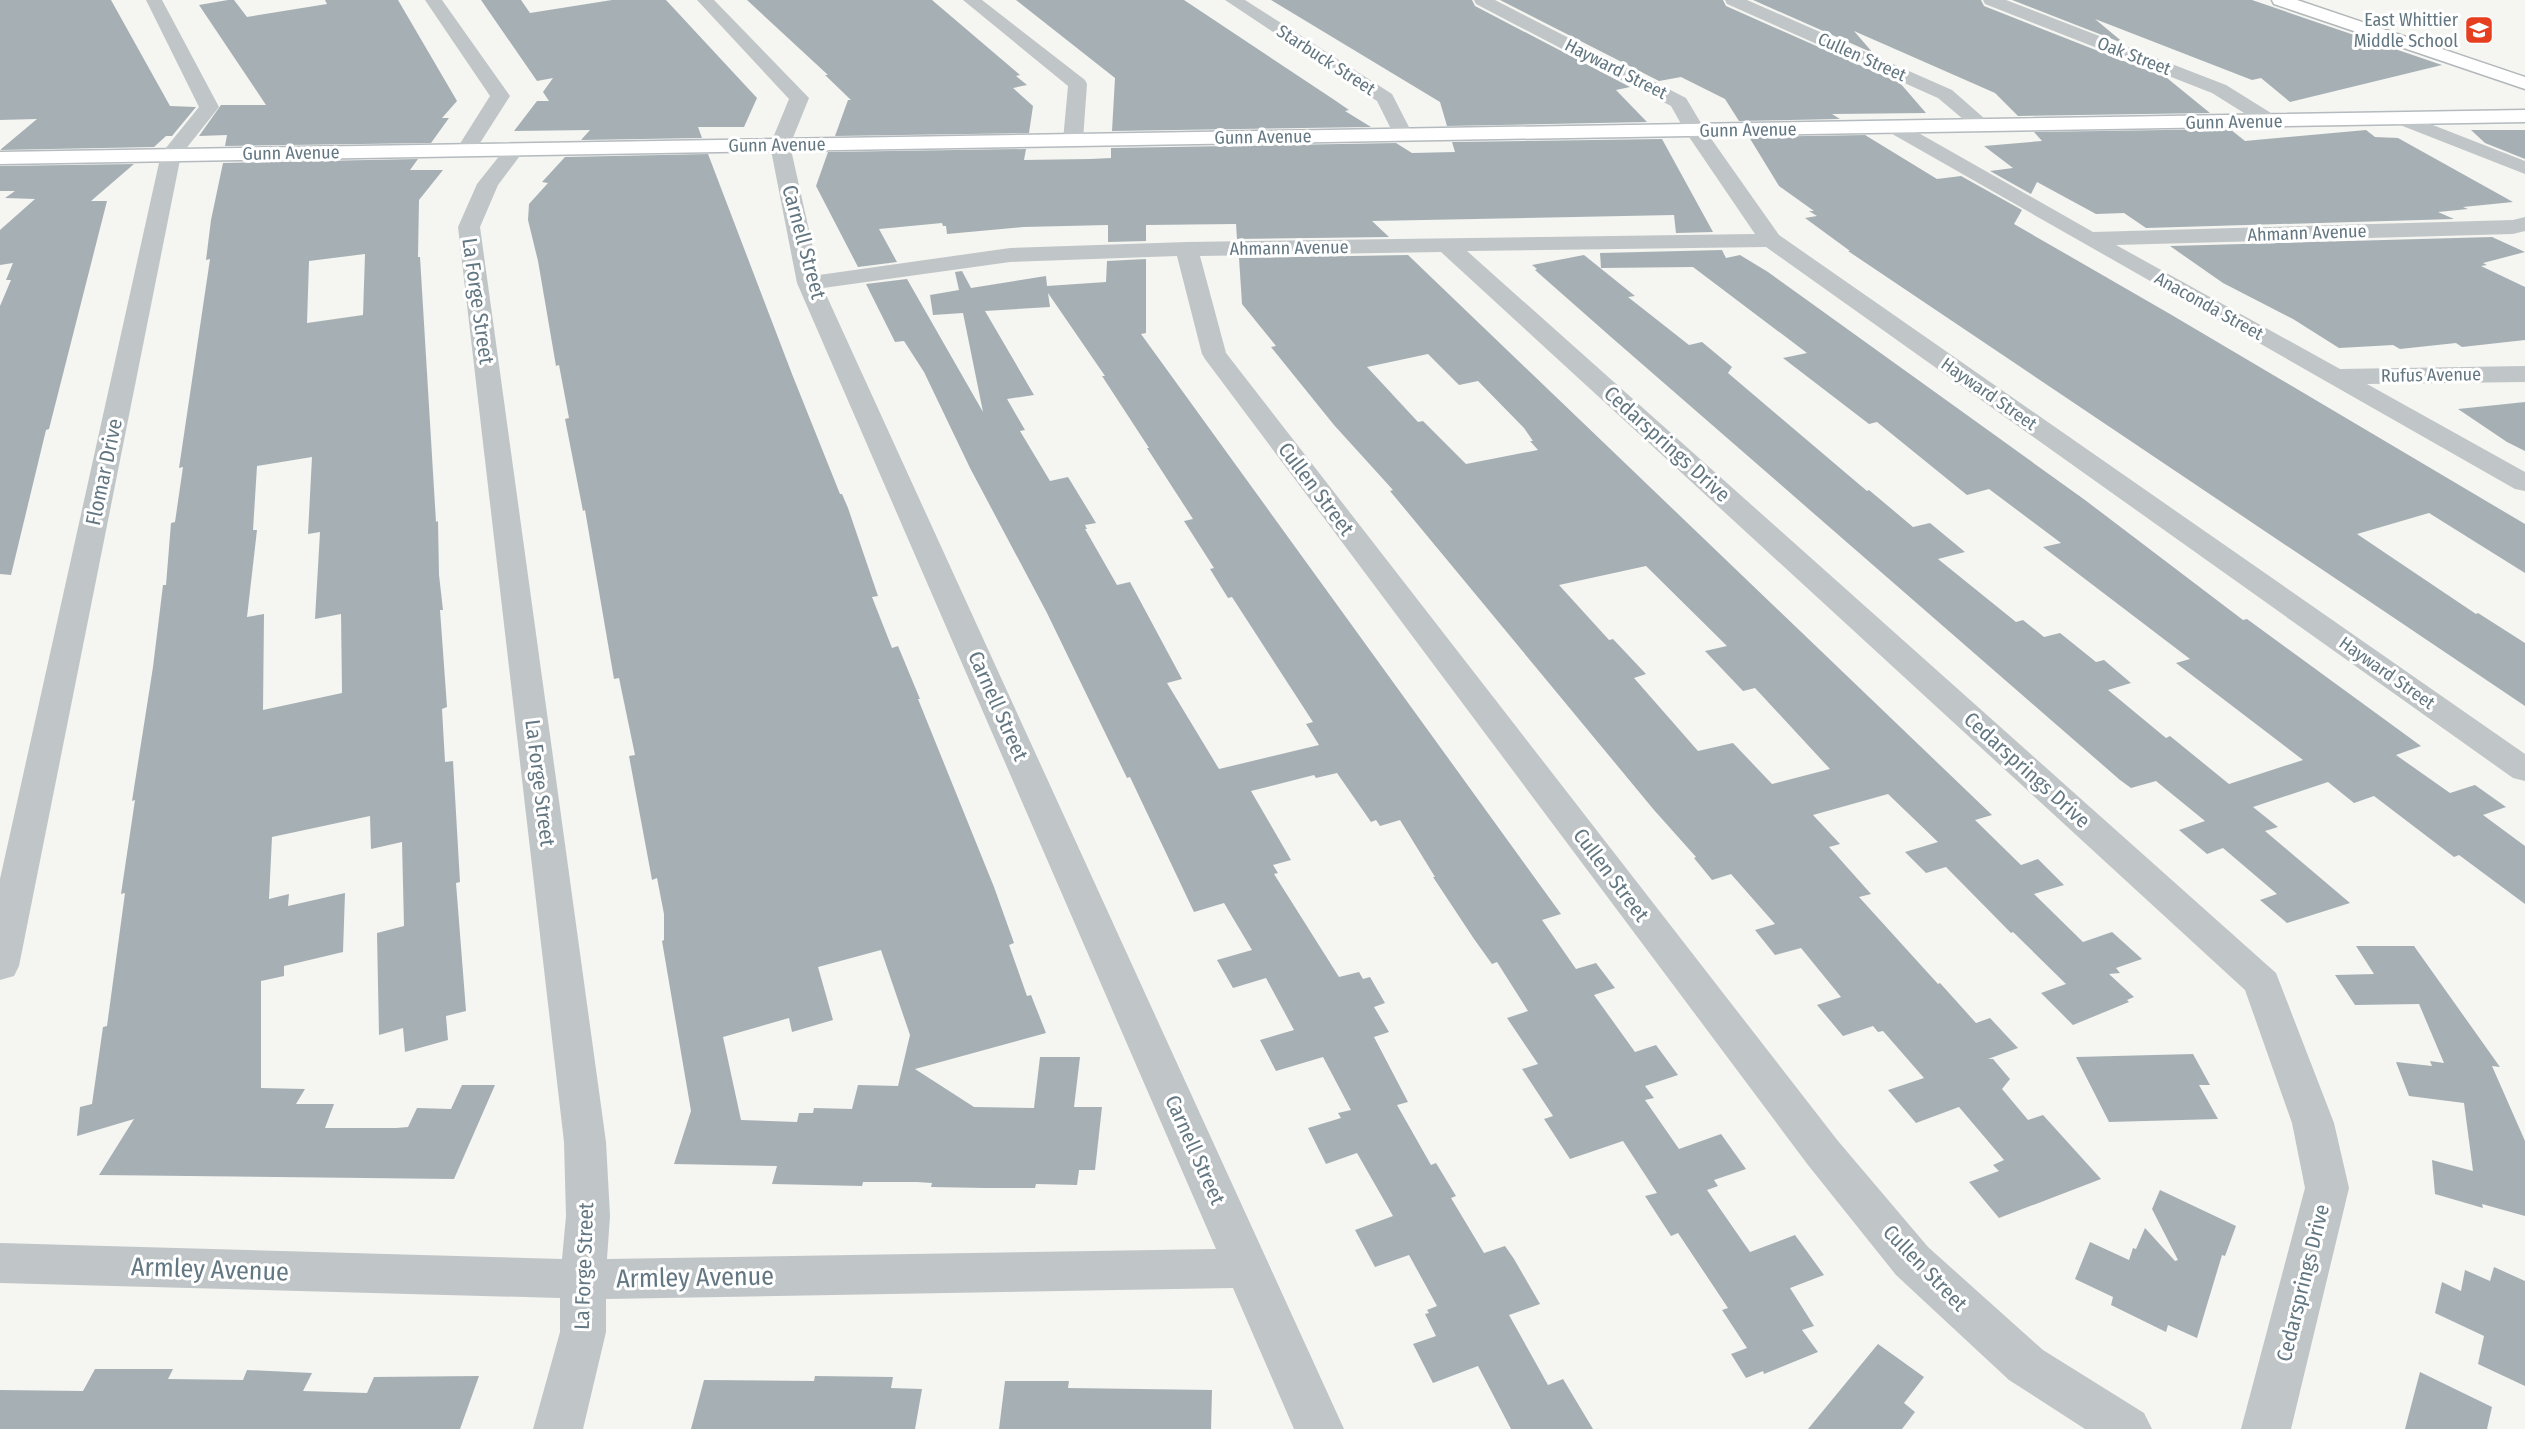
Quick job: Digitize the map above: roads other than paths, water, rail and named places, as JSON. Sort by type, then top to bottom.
[{"type":"street","name":"Flomar Drive","points":[[0,966],[171,154],[209,107],[154,0]]},
{"type":"street","points":[[433,0],[500,96],[466,150]]},
{"type":"street","points":[[705,0],[799,98],[780,145]]},
{"type":"street","points":[[971,0],[1078,84],[1073,140]]},
{"type":"street","name":"Starbuck Street","points":[[1233,0],[1385,98],[1403,135]]},
{"type":"street","name":"Hayward Street","points":[[1482,0],[1679,102],[1695,130],[1771,240],[2525,770]]},
{"type":"street","name":"Cullen Street","points":[[1733,0],[1945,94],[1983,126]]},
{"type":"street","name":"Oak Street","points":[[1991,0],[2219,89],[2272,122]]},
{"type":"street","points":[[2280,0],[2525,83]]},
{"type":"street","points":[[2314,0],[2525,72]]},
{"type":"street","name":"Gunn Avenue","points":[[0,158],[2525,116]]},
{"type":"street","points":[[2402,119],[2525,168]]},
{"type":"street","name":"Anaconda Street","points":[[1894,127],[2525,483]]},
{"type":"street","name":"Carnell Street","points":[[780,145],[809,283],[1319,1429]]},
{"type":"street","name":"La Forge Street","points":[[515,149],[488,184],[469,227],[585,1142],[588,1216],[583,1279],[583,1332],[558,1429]]},
{"type":"street","name":"Ahmann Avenue","points":[[2089,239],[2513,227],[2525,224]]},
{"type":"street","name":"Ahmann Avenue","points":[[809,283],[1010,255],[1187,249],[1771,240]]},
{"type":"street","name":"Cedarsprings Drive","points":[[1448,246],[2262,983],[2313,1123],[2327,1188],[2266,1429]]},
{"type":"street","name":"Cullen Street","points":[[1187,249],[1214,354],[1823,1153],[1912,1262],[2026,1365],[2127,1429]]},
{"type":"street","name":"Rufus Avenue","points":[[2337,377],[2525,374]]},
{"type":"street","name":"Armley Avenue","points":[[0,1263],[583,1279],[1247,1268]]},
{"type":"place","name":"East Whittier Middle School","points":[[2479,30]]}]
